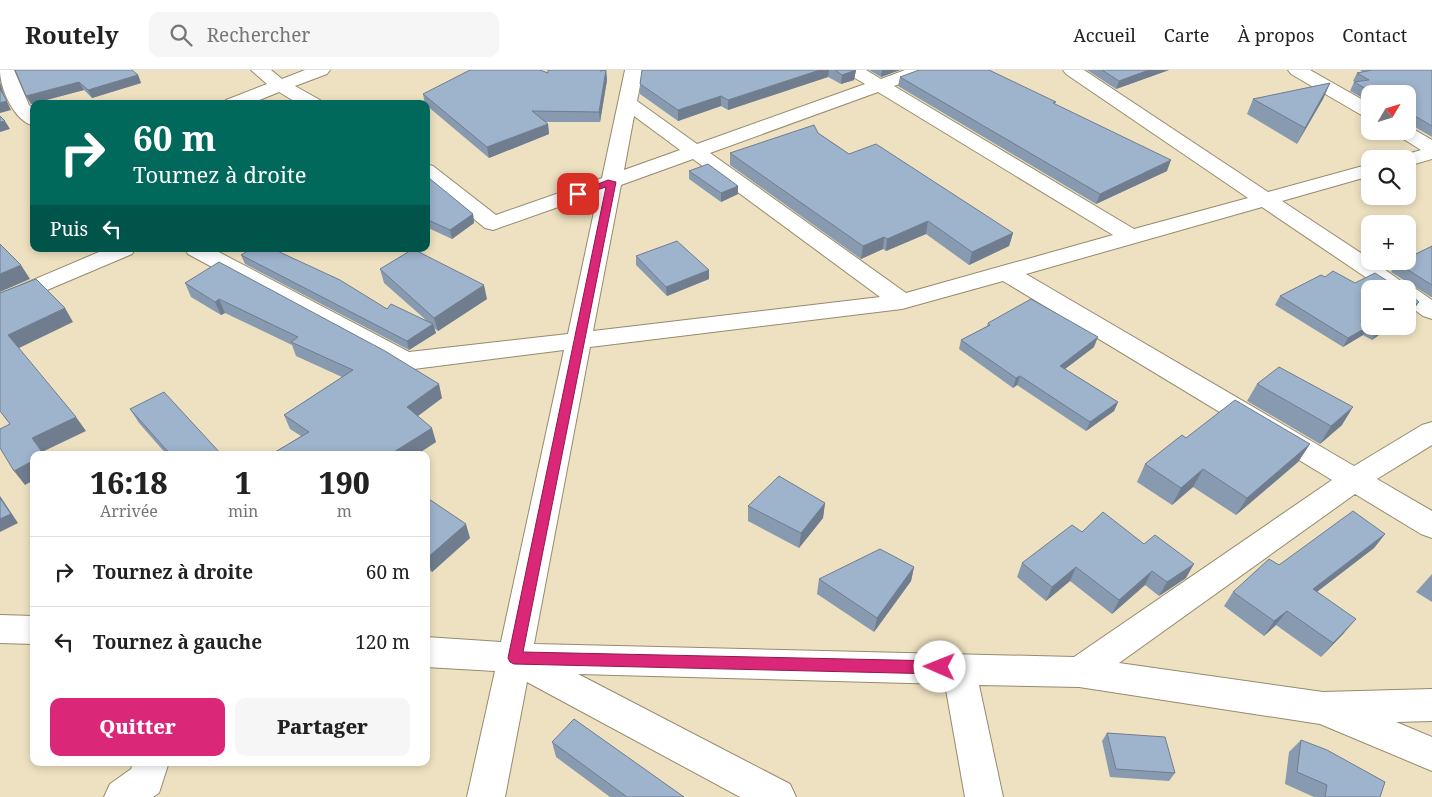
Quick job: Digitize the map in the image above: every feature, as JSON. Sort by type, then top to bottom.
[{"type":"street","points":[[5,70],[21,107],[30,116]]},
{"type":"street","points":[[260,70],[279,85],[306,100]]},
{"type":"street","points":[[243,100],[321,70]]},
{"type":"street","points":[[486,797],[634,70]]},
{"type":"street","points":[[854,70],[1132,238]]},
{"type":"street","points":[[430,173],[493,223],[922,70]]},
{"type":"street","points":[[1072,70],[1386,280]]},
{"type":"street","points":[[1297,70],[1361,107]]},
{"type":"street","points":[[628,103],[902,302]]},
{"type":"street","points":[[1416,138],[1432,148]]},
{"type":"street","points":[[1416,158],[1432,153]]},
{"type":"street","points":[[202,252],[406,361],[902,302],[1132,238],[1264,198],[1361,172]]},
{"type":"street","points":[[0,303],[117,252]]},
{"type":"street","points":[[1007,273],[1432,526]]},
{"type":"street","points":[[1416,299],[1432,310]]},
{"type":"street","points":[[1079,672],[1354,480],[1432,432]]},
{"type":"street","points":[[430,652],[514,658],[1079,672],[1323,708],[1432,705]]},
{"type":"street","points":[[514,658],[777,797]]},
{"type":"street","points":[[959,668],[984,797]]},
{"type":"street","points":[[1323,708],[1432,754]]},
{"type":"street","points":[[123,797],[146,780],[150,766]]},
{"type":"building","points":[[15,70],[132,70],[138,75],[88,90],[79,82],[26,96]]},
{"type":"building","points":[[470,70],[540,70],[548,73],[548,70],[606,70],[599,112],[532,111],[548,124],[487,147],[423,94]]},
{"type":"building","points":[[642,70],[820,70],[728,100],[721,96],[678,110],[640,84]]},
{"type":"building","points":[[835,70],[856,70],[842,75]]},
{"type":"building","points":[[919,70],[989,70],[1171,160],[1100,194],[900,77]]},
{"type":"building","points":[[1102,70],[1149,70],[1119,81]]},
{"type":"building","points":[[1372,70],[1432,70],[1432,126],[1416,117],[1416,85],[1361,86],[1354,82],[1369,80],[1357,73]]},
{"type":"building","points":[[1330,83],[1305,128],[1253,99]]},
{"type":"building","points":[[0,89],[7,101],[0,103]]},
{"type":"building","points":[[814,125],[818,133],[849,154],[876,144],[1013,233],[972,252],[928,221],[887,239],[884,237],[863,246],[730,153]]},
{"type":"building","points":[[708,164],[738,186],[721,193],[689,171]]},
{"type":"building","points":[[430,179],[473,214],[450,230],[430,221]]},
{"type":"building","points":[[677,241],[709,270],[666,287],[636,256]]},
{"type":"building","points":[[0,244],[21,265],[0,274]]},
{"type":"building","points":[[1432,246],[1432,285],[1408,270],[1416,270],[1416,254]]},
{"type":"building","points":[[246,252],[279,252],[340,280],[387,309],[391,304],[433,324],[407,341],[241,255]]},
{"type":"building","points":[[408,252],[419,252],[484,285],[434,318],[380,269]]},
{"type":"building","points":[[219,262],[385,351],[439,384],[407,407],[432,428],[395,451],[277,451],[309,432],[284,415],[353,370],[291,342],[298,337],[219,299],[215,302],[185,283]]},
{"type":"building","points":[[1333,271],[1355,283],[1361,280],[1361,331],[1348,338],[1280,296],[1321,275],[1325,277]]},
{"type":"building","points":[[1375,273],[1386,280],[1361,280]]},
{"type":"building","points":[[36,279],[65,308],[8,335],[76,417],[32,438],[41,451],[30,451],[30,462],[14,471],[0,448],[0,429],[10,424],[0,411],[0,293]]},
{"type":"building","points":[[1031,299],[1098,337],[1060,366],[1118,402],[1090,422],[1020,376],[1016,378],[961,340],[990,325],[988,323]]},
{"type":"building","points":[[1279,367],[1353,407],[1331,426],[1257,384]]},
{"type":"building","points":[[164,392],[218,451],[167,451],[130,409]]},
{"type":"building","points":[[1235,400],[1310,444],[1247,498],[1203,469],[1181,488],[1145,464],[1182,435],[1186,438]]},
{"type":"building","points":[[779,476],[825,503],[801,533],[748,506]]},
{"type":"building","points":[[0,498],[11,514],[0,519]]},
{"type":"building","points":[[430,500],[466,524],[430,555]]},
{"type":"building","points":[[1353,511],[1385,534],[1313,589],[1356,619],[1333,643],[1287,611],[1274,621],[1233,592],[1269,559],[1279,565]]},
{"type":"building","points":[[1103,512],[1144,544],[1155,535],[1194,564],[1167,582],[1152,571],[1119,600],[1076,567],[1052,587],[1022,563],[1072,525],[1082,532]]},
{"type":"building","points":[[880,549],[914,567],[877,618],[819,579]]},
{"type":"building","points":[[574,719],[684,797],[627,797],[552,742]]},
{"type":"building","points":[[1107,733],[1165,737],[1175,773],[1116,769]]},
{"type":"building","points":[[1301,740],[1327,750],[1385,782],[1380,797],[1325,797],[1327,785],[1297,772]]},
{"type":"route","points":[[578,194],[611,182],[514,658],[940,667]]}]
